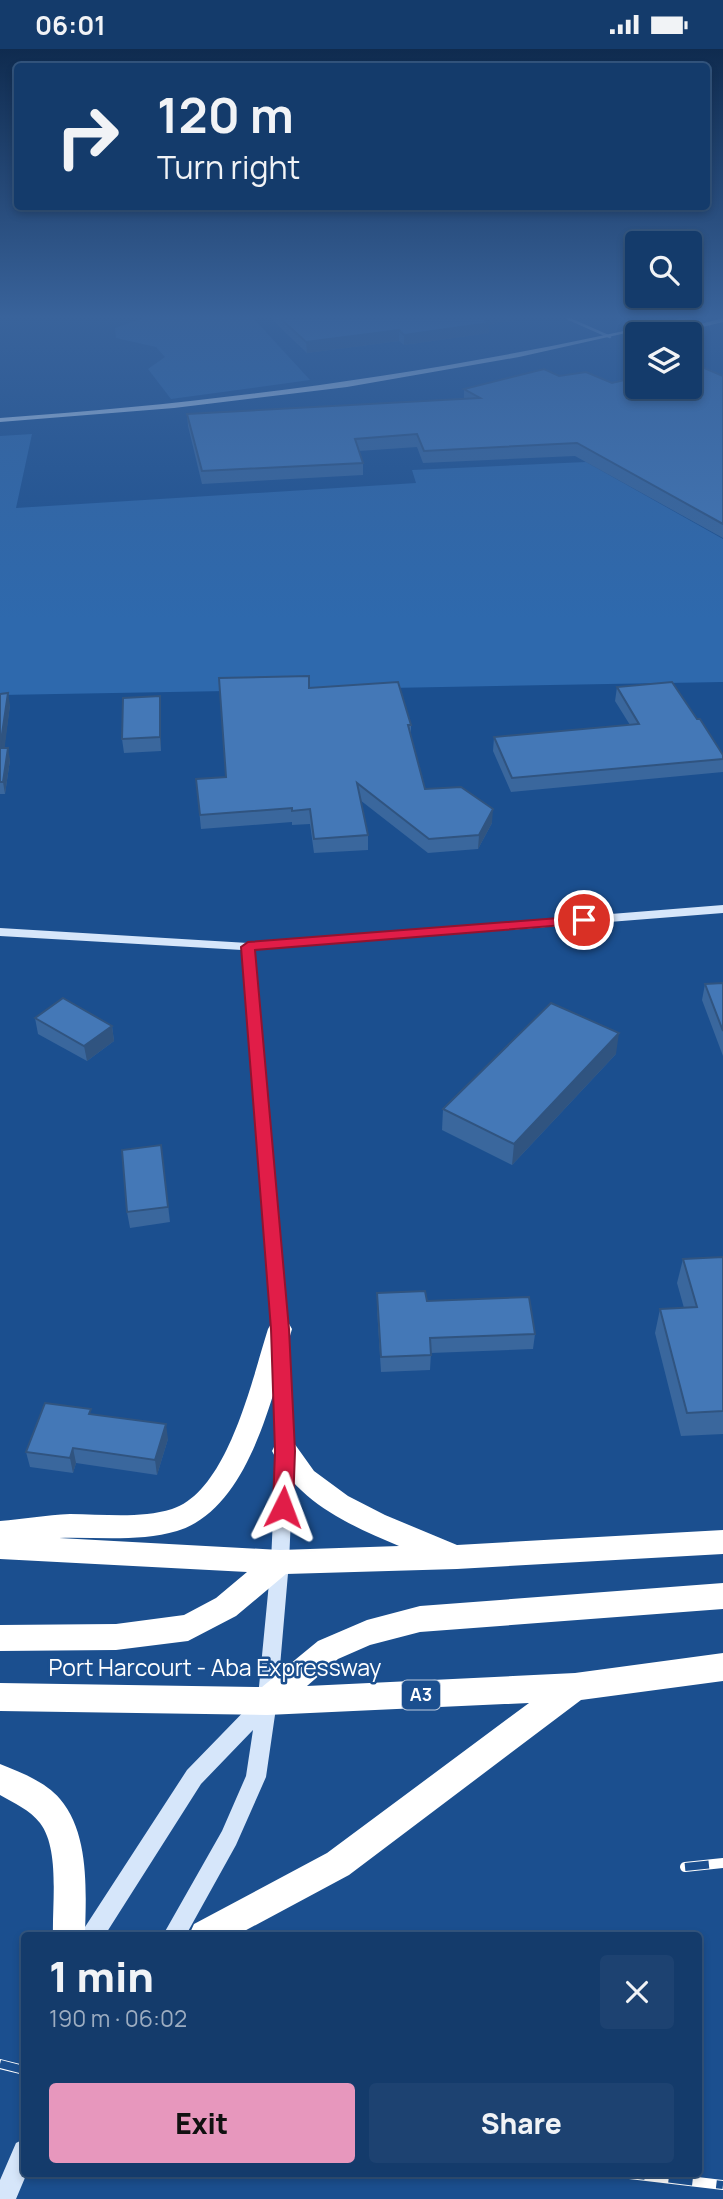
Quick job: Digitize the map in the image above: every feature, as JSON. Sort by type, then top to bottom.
[{"type":"highway","points":[[0,1533],[66,1526],[179,1520],[201,1508],[222,1484],[237,1455],[280,1329]]},
{"type":"highway","points":[[285,1451],[307,1481],[324,1493],[377,1524],[457,1557]]},
{"type":"highway","points":[[0,1546],[280,1562],[457,1557],[723,1542]]},
{"type":"highway","points":[[0,1638],[116,1636],[188,1628],[226,1607],[280,1562]]},
{"type":"highway","points":[[267,1701],[328,1650],[398,1623],[420,1619],[723,1596]]},
{"type":"highway","name":"Port Harcourt - Aba Expressway","points":[[0,1697],[267,1701],[575,1687],[723,1667]]},
{"type":"highway","points":[[211,1932],[338,1864],[575,1687]]},
{"type":"highway","points":[[0,1779],[27,1793],[53,1815],[67,1858],[69,1932]]},
{"type":"street","points":[[0,420],[21,418]]},
{"type":"street","points":[[0,428],[124,418]]},
{"type":"street","points":[[0,932],[248,947],[723,909]]},
{"type":"street","points":[[176,1932],[229,1838],[256,1777],[267,1701],[280,1562],[285,1451],[280,1329],[248,947]]},
{"type":"street","points":[[95,1932],[194,1777],[267,1701]]},
{"type":"street","points":[[4,2199],[21,2158]]},
{"type":"shaded area","points":[[32,434],[16,508],[416,483],[412,470],[586,462],[723,539],[723,682],[0,695],[0,436]]},
{"type":"building","points":[[188,418],[723,418],[723,524],[577,443],[424,451],[417,434],[355,439],[363,463],[202,471]]},
{"type":"building","points":[[309,676],[309,688],[398,682],[425,789],[461,787],[493,809],[479,835],[429,839],[357,783],[368,835],[314,839],[310,809],[200,815],[196,779],[226,777],[219,678]]},
{"type":"building","points":[[672,682],[697,719],[700,719],[723,759],[512,778],[494,737],[639,724],[617,687]]},
{"type":"building","points":[[8,693],[0,748],[0,694]]},
{"type":"building","points":[[160,696],[160,737],[122,739],[123,698]]},
{"type":"building","points":[[0,748],[8,748],[3,782],[0,782]]},
{"type":"building","points":[[723,983],[723,1031],[705,984]]},
{"type":"building","points":[[63,998],[112,1026],[84,1046],[35,1018]]},
{"type":"building","points":[[551,1003],[619,1033],[514,1144],[443,1109]]},
{"type":"building","points":[[161,1145],[168,1207],[127,1212],[122,1150]]},
{"type":"building","points":[[723,1257],[723,1411],[687,1413],[660,1309],[697,1307],[683,1259]]},
{"type":"building","points":[[425,1291],[427,1301],[529,1297],[535,1334],[430,1338],[431,1355],[381,1357],[377,1293]]},
{"type":"building","points":[[45,1403],[91,1409],[89,1414],[166,1424],[155,1460],[73,1448],[70,1458],[26,1452]]},
{"type":"railway","points":[[685,1867],[723,1863]]},
{"type":"railway","points":[[0,2064],[21,2069]]},
{"type":"railway","points":[[655,2177],[723,2185]]},
{"type":"route","points":[[283,1507],[285,1451],[280,1329],[248,947],[584,920]]}]
